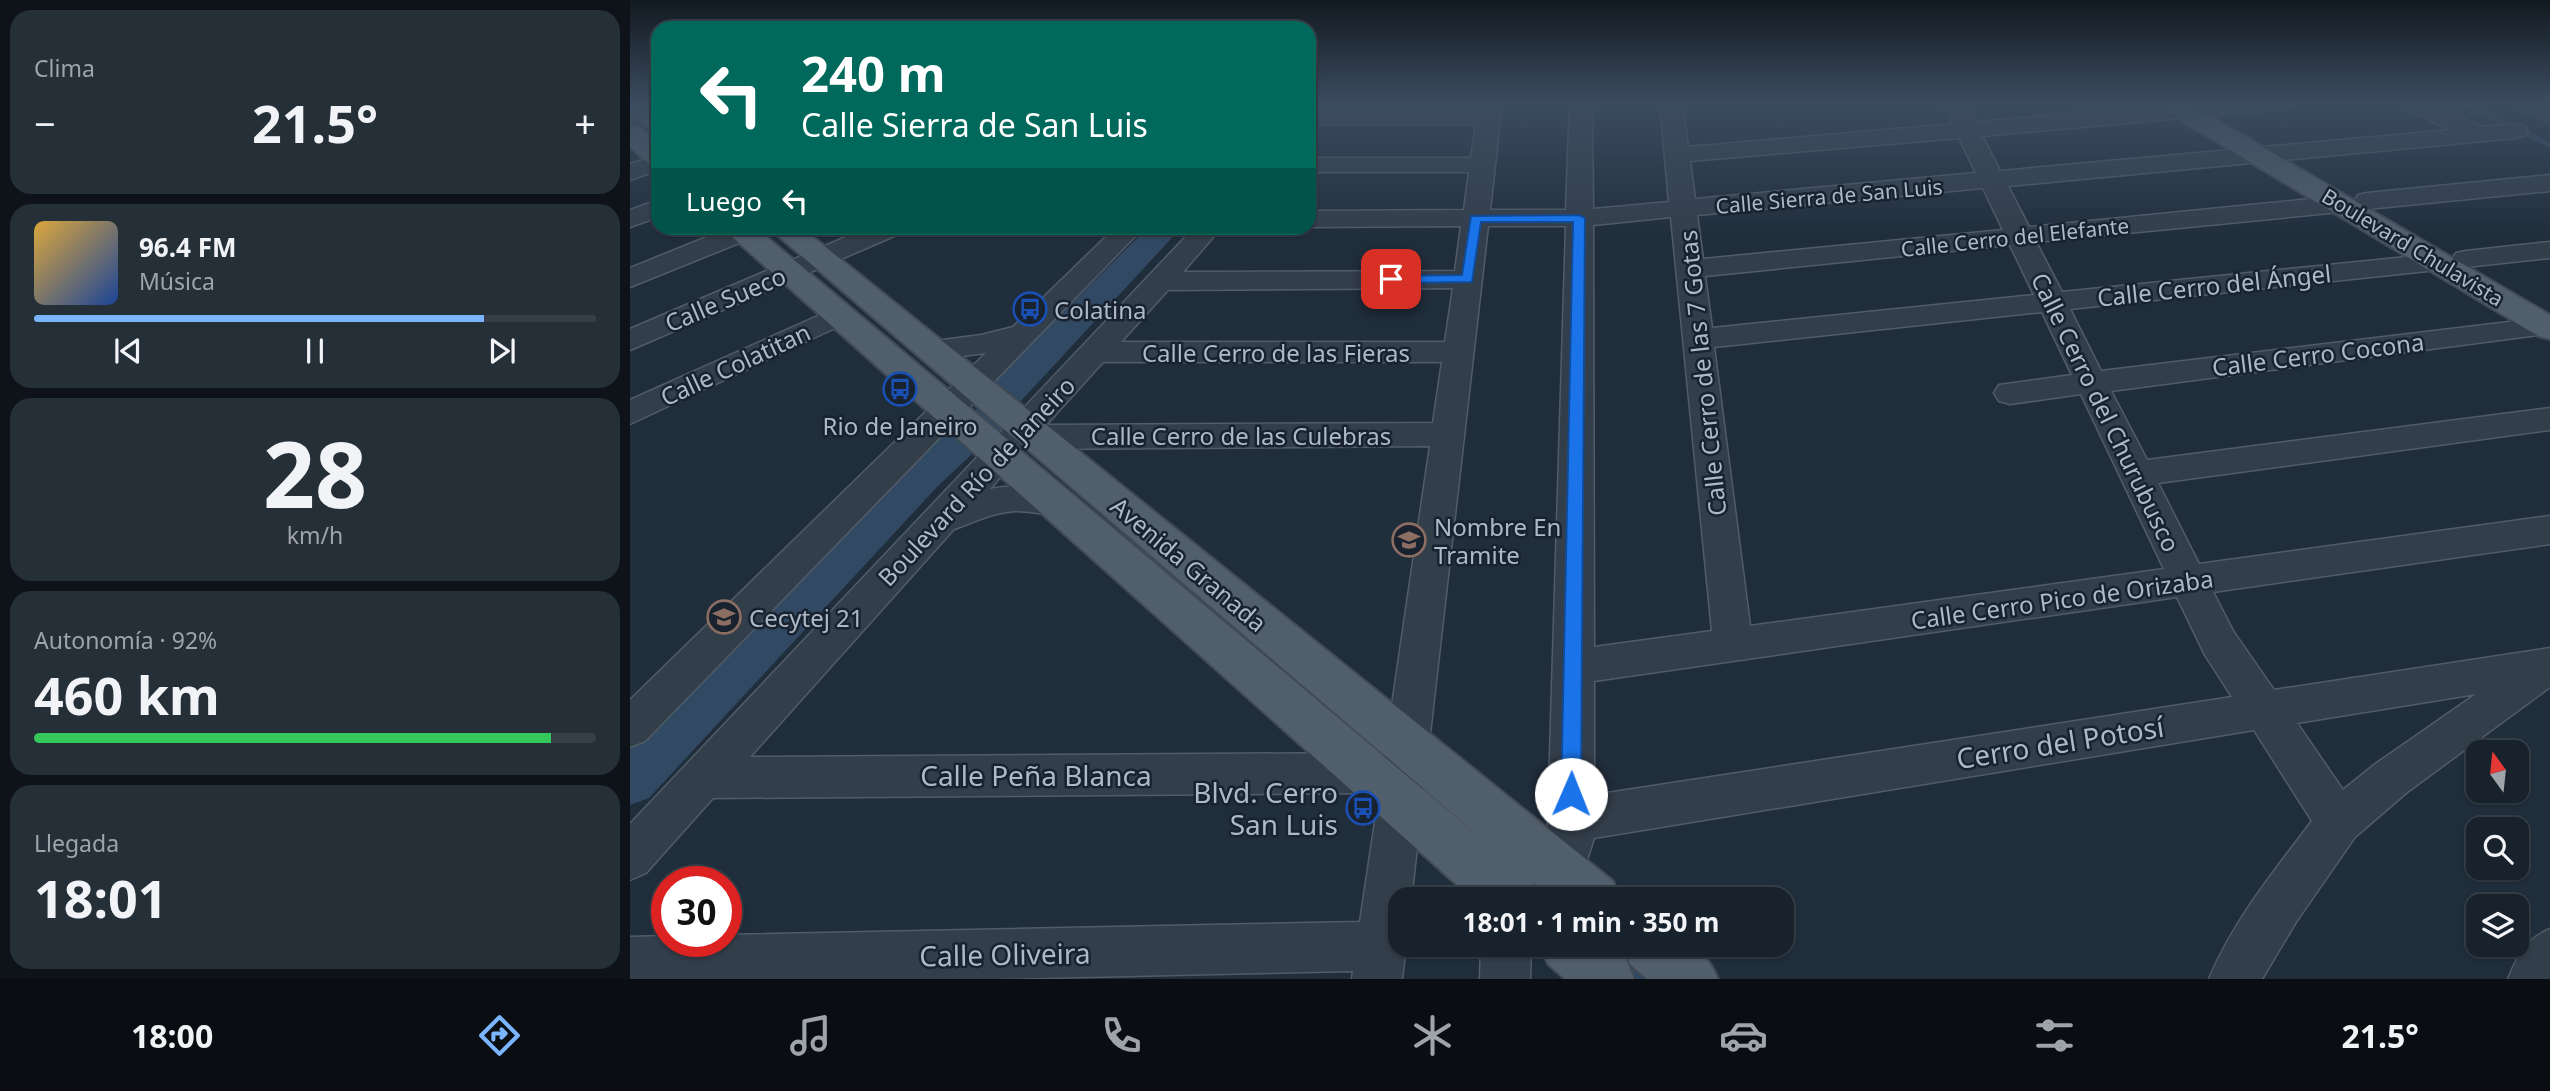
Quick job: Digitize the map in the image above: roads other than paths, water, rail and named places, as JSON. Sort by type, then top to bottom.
[{"type":"main road","name":"Boulevard Chulavista","points":[[2259,148],[2354,203],[2466,259],[2548,320]]},
{"type":"main road","name":"Boulevard Chulavista","points":[[2354,203],[2437,262],[2548,320]]},
{"type":"main road","name":"Avenida Granada","points":[[753,235],[804,264],[931,350],[960,396]]},
{"type":"main road","name":"Avenida Granada","points":[[788,235],[804,264],[840,315],[1020,439],[1407,744],[1580,887]]},
{"type":"main road","name":"Avenida Granada","points":[[1020,439],[1058,503],[1498,887]]},
{"type":"main road","points":[[1581,957],[1606,979]]},
{"type":"main road","points":[[1663,957],[1690,979]]},
{"type":"street","points":[[1379,962],[1384,787],[1407,744],[1485,148]]},
{"type":"street","points":[[1580,148],[1571,820],[1582,887]]},
{"type":"street","name":"Calle Cerro de las 7 Gotas","points":[[1676,148],[1733,645]]},
{"type":"street","points":[[1677,155],[1730,148]]},
{"type":"street","name":"Calle Cerro del Churubusco","points":[[1977,148],[2219,643],[2339,822]]},
{"type":"street","name":"Calle Sierra de San Luis","points":[[1316,219],[1579,218],[2347,148]]},
{"type":"street","points":[[630,172],[651,163]]},
{"type":"street","points":[[1316,165],[1483,165]]},
{"type":"street","name":"Calle Cerro del Elefante","points":[[1690,269],[2550,183]]},
{"type":"street","points":[[630,219],[651,211]]},
{"type":"street","points":[[630,278],[728,235]]},
{"type":"street","name":"Calle Sueco","points":[[630,340],[872,235]]},
{"type":"street","points":[[630,728],[1123,235]]},
{"type":"street","name":"Boulevard Río de Janeiro","points":[[630,858],[937,523],[1020,439],[1094,352],[1201,235]]},
{"type":"street","points":[[2466,259],[2550,250]]},
{"type":"street","name":"Calle Cerro del Ángel","points":[[1698,339],[2437,262]]},
{"type":"street","points":[[1158,281],[1468,279]]},
{"type":"street","name":"Calle Colatitan","points":[[630,413],[840,315]]},
{"type":"street","name":"Calle Cerro Cocona","points":[[2010,393],[2548,320]]},
{"type":"street","points":[[931,350],[981,345],[1023,334]]},
{"type":"street","name":"Calle Cerro de las Fieras","points":[[1094,352],[1458,352]]},
{"type":"street","points":[[2136,474],[2550,419]]},
{"type":"street","name":"Calle Cerro de las Culebras","points":[[1020,439],[1447,434]]},
{"type":"street","points":[[937,523],[971,507],[1010,497],[1036,498],[1058,503]]},
{"type":"street","name":"Calle Cerro Pico de Orizaba","points":[[1573,667],[2550,530]]},
{"type":"street","points":[[2234,979],[2279,905],[2339,822],[2390,779],[2550,665]]},
{"type":"street","name":"Cerro del Potosí","points":[[1571,820],[2550,665]]},
{"type":"street","name":"Calle Peña Blanca","points":[[703,778],[1384,787]]},
{"type":"street","points":[[2533,979],[2550,954]]},
{"type":"street","points":[[1505,979],[1506,957]]},
{"type":"street","name":"Calle Oliveira","points":[[630,962],[1379,962]]},
{"type":"waterway","points":[[1007,392],[1158,235]]},
{"type":"waterway","points":[[981,427],[993,426],[989,417]]},
{"type":"waterway","points":[[630,781],[922,476],[957,445]]},
{"type":"waterway","points":[[1626,968],[1639,979]]},
{"type":"place","name":"Colatina","points":[[1030,309]]},
{"type":"place","name":"Rio de Janeiro","points":[[900,389]]},
{"type":"place","name":"Nombre En Tramite","points":[[1409,540]]},
{"type":"place","name":"Cecytej 21","points":[[724,617]]},
{"type":"place","name":"Blvd. Cerro San Luis","points":[[1363,808]]}]
